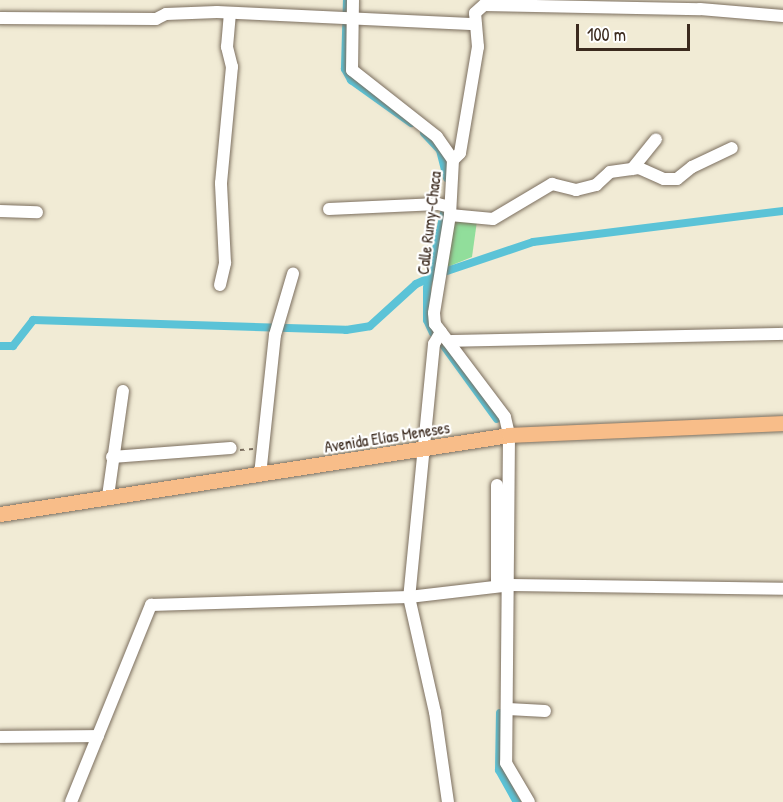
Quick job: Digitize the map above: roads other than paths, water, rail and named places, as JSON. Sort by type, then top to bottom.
[{"type":"main road","name":"Avenida Elías Meneses","points":[[0,514],[509,435],[783,423]]},
{"type":"street","name":"Calle Rumy-Chaca","points":[[353,0],[346,20],[352,70],[437,137],[453,160],[450,212],[434,313],[445,336],[505,417],[509,435],[511,585],[508,772],[529,802]]},
{"type":"street","points":[[453,160],[460,153],[478,47],[476,14],[484,4],[701,4],[783,16]]},
{"type":"street","points":[[0,18],[156,19],[166,14],[230,14],[476,24]]},
{"type":"street","points":[[220,285],[225,263],[220,183],[232,67],[227,47],[230,14]]},
{"type":"street","points":[[632,169],[656,139]]},
{"type":"street","points":[[329,209],[438,204],[450,212],[493,219],[552,184],[576,190],[596,184],[610,172],[632,169],[677,179],[692,167],[732,148]]},
{"type":"street","points":[[0,211],[37,212]]},
{"type":"street","points":[[260,475],[275,335],[293,274]]},
{"type":"street","points":[[448,802],[435,712],[409,597],[421,450],[434,344],[445,336],[783,334]]},
{"type":"street","points":[[108,496],[123,391]]},
{"type":"street","points":[[112,457],[231,448]]},
{"type":"street","points":[[497,485],[497,586]]},
{"type":"street","points":[[71,802],[151,605],[409,597],[511,585],[783,589]]},
{"type":"street","points":[[508,709],[546,711]]},
{"type":"street","points":[[0,737],[98,736]]},
{"type":"waterway","points":[[347,0],[345,69],[351,80],[411,123]]},
{"type":"waterway","points":[[424,133],[440,150],[447,178]]},
{"type":"waterway","points":[[444,272],[533,242],[783,211]]},
{"type":"waterway","points":[[433,333],[427,320],[427,288],[444,213]]},
{"type":"waterway","points":[[0,346],[13,346],[33,320],[346,330],[370,326],[416,284],[434,276]]},
{"type":"waterway","points":[[441,342],[497,419]]},
{"type":"waterway","points":[[500,713],[499,770],[517,802]]}]
